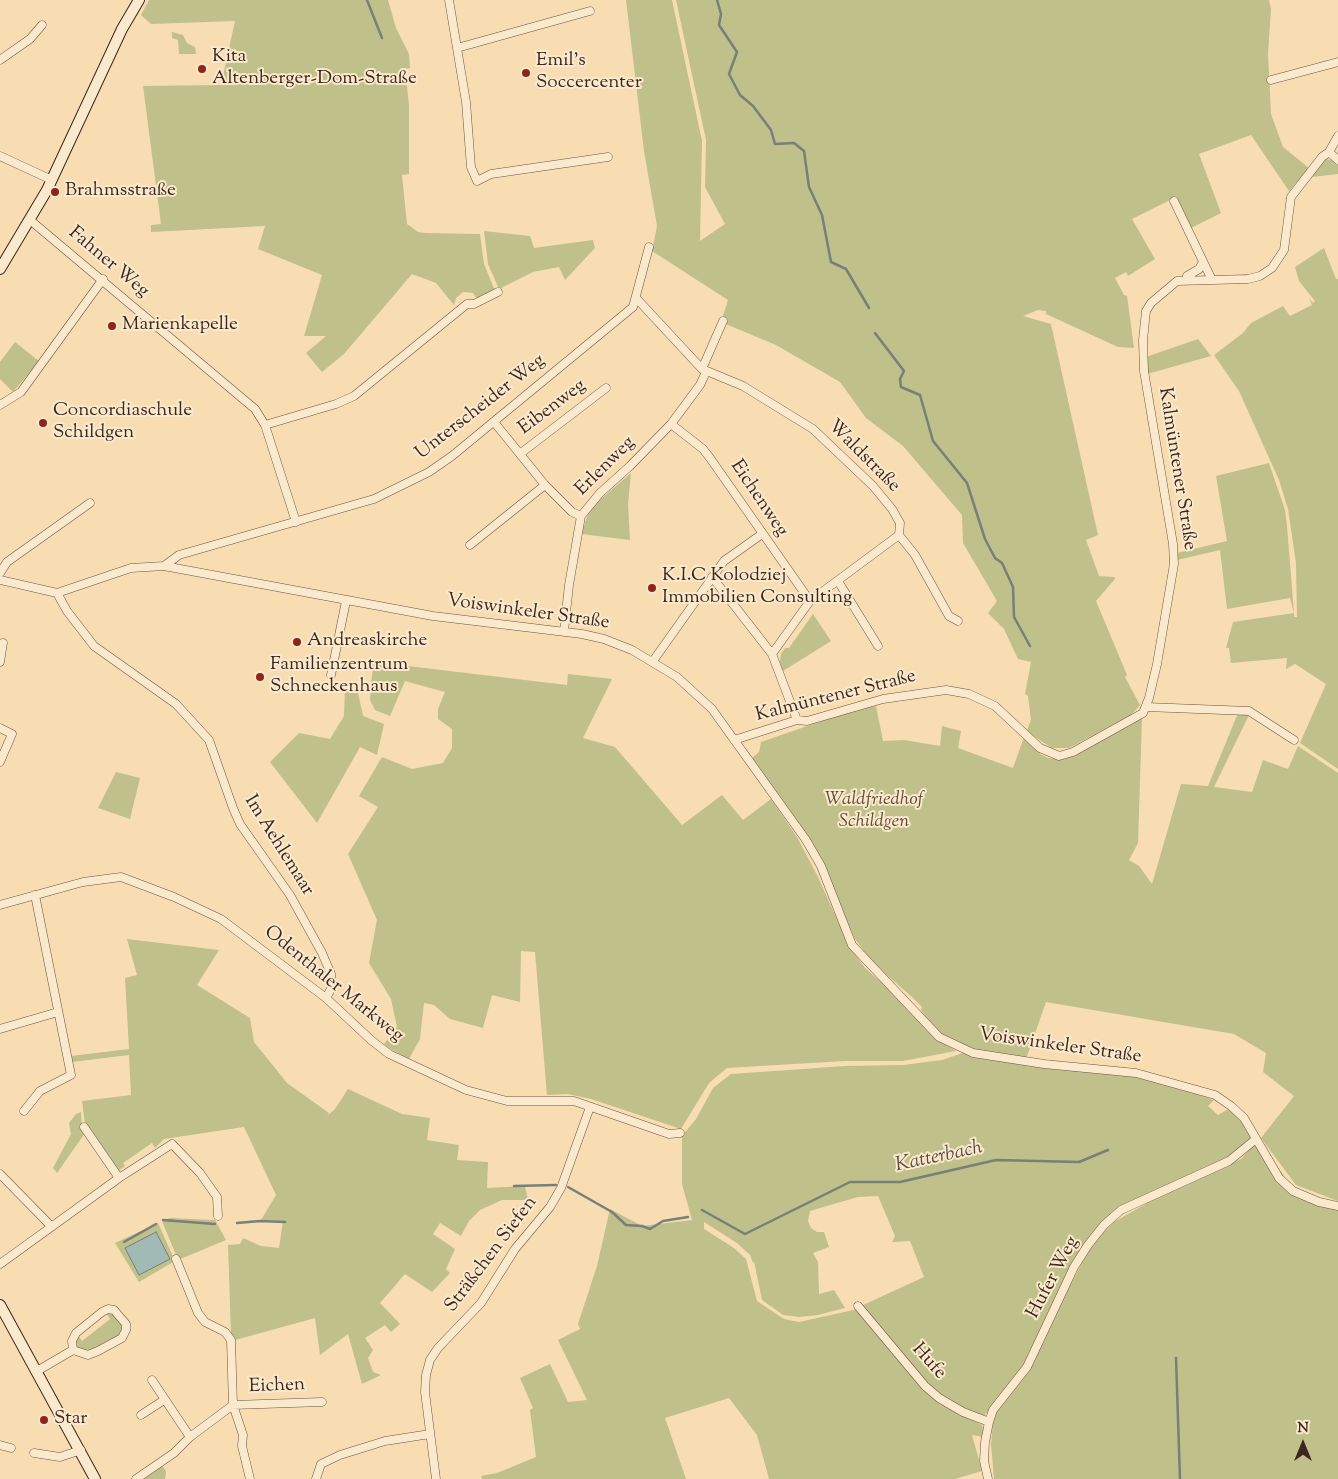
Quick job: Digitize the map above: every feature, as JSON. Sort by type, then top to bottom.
[{"type":"main road","points":[[0,269],[52,180],[122,29],[139,0]]},
{"type":"main road","points":[[0,1305],[38,1370],[96,1479]]},
{"type":"street","points":[[449,0],[466,102],[471,167],[477,180],[491,174],[608,157]]},
{"type":"street","points":[[457,48],[590,11]]},
{"type":"street","points":[[0,60],[30,39],[42,25]]},
{"type":"street","points":[[1271,80],[1338,62]]},
{"type":"street","name":"Kalmüntener Straße","points":[[734,740],[798,720],[807,721],[846,708],[936,690],[969,694],[995,706],[1040,748],[1060,756],[1078,749],[1140,715],[1146,707],[1173,578],[1174,549],[1144,371],[1145,317],[1151,303],[1176,282],[1186,280],[1252,279],[1272,268],[1284,252],[1291,197],[1322,156],[1329,152],[1338,136]]},
{"type":"street","points":[[1329,152],[1338,160]]},
{"type":"street","points":[[0,156],[52,180]]},
{"type":"street","points":[[1174,201],[1212,280]]},
{"type":"street","name":"Fahner Weg","points":[[30,220],[103,279],[255,409],[265,425],[296,522]]},
{"type":"street","name":"Unterscheider Weg","points":[[164,566],[179,555],[374,499],[409,482],[452,456],[633,307],[637,299],[649,247]]},
{"type":"street","name":"Kalmüntener Straße","points":[[1186,280],[1187,276],[1199,269],[1203,262]]},
{"type":"street","points":[[0,405],[21,392],[103,279]]},
{"type":"street","points":[[265,425],[336,404],[354,396],[468,304],[474,304],[498,292]]},
{"type":"street","name":"Waldstraße","points":[[637,299],[704,370],[743,386],[813,429],[873,486],[892,509],[900,523],[899,535]]},
{"type":"street","points":[[704,370],[723,321]]},
{"type":"street","name":"Erlenweg","points":[[564,631],[569,585],[581,516],[600,493],[630,466],[671,424],[700,385],[704,370]]},
{"type":"street","name":"Eibenweg","points":[[521,453],[606,388]]},
{"type":"street","points":[[494,422],[546,485],[572,512],[581,516]]},
{"type":"street","name":"Eichenweg","points":[[671,424],[703,449],[810,601]]},
{"type":"street","points":[[470,545],[546,485]]},
{"type":"street","points":[[0,573],[7,562],[90,503]]},
{"type":"street","points":[[653,660],[724,560],[762,534]]},
{"type":"street","points":[[772,654],[810,601],[899,535],[915,555],[949,616],[958,622]]},
{"type":"street","name":"Voiswinkeler Straße","points":[[57,593],[131,568],[164,566],[433,616],[564,631],[611,641],[653,660],[705,701],[806,840],[821,866],[852,946],[939,1037],[973,1053],[1044,1064],[1136,1073],[1214,1095],[1231,1106],[1244,1118],[1279,1178],[1293,1191],[1319,1202],[1338,1206]]},
{"type":"street","points":[[712,577],[772,654],[798,720]]},
{"type":"street","points":[[0,580],[57,593]]},
{"type":"street","points":[[838,581],[878,646]]},
{"type":"street","name":"Im Aehlemaar","points":[[57,593],[67,611],[94,646],[176,704],[209,740],[232,808],[240,824],[290,895],[324,958],[331,974],[332,987],[326,998]]},
{"type":"street","points":[[332,675],[346,601]]},
{"type":"street","points":[[0,662],[3,643]]},
{"type":"street","points":[[1146,707],[1249,711],[1294,740]]},
{"type":"street","points":[[0,728],[12,734],[0,762]]},
{"type":"street","name":"Odenthaler Markweg","points":[[0,905],[84,882],[121,878],[174,897],[221,919],[326,998],[389,1054],[466,1090],[507,1101],[574,1101],[669,1134],[680,1133]]},
{"type":"street","points":[[24,1111],[40,1091],[71,1075],[36,895]]},
{"type":"street","points":[[0,1029],[58,1012]]},
{"type":"street","name":"Sträßchen Siefen","points":[[436,1479],[425,1382],[430,1360],[438,1348],[481,1303],[515,1249],[550,1207],[560,1188],[590,1107]]},
{"type":"street","points":[[84,1127],[119,1178]]},
{"type":"street","name":"Hufer Weg","points":[[988,1479],[984,1461],[989,1422],[993,1410],[1027,1367],[1074,1267],[1104,1225],[1121,1210],[1228,1161],[1256,1139]]},
{"type":"street","points":[[0,1264],[119,1178],[172,1144],[200,1173],[217,1197],[218,1216]]},
{"type":"street","points":[[0,1174],[51,1226]]},
{"type":"street","name":"Eichen","points":[[176,1259],[198,1313],[205,1322],[225,1332],[231,1340],[233,1405],[243,1435],[242,1446],[250,1479]]},
{"type":"street","name":"Hufe","points":[[858,1306],[925,1386],[939,1398],[963,1412],[989,1422]]},
{"type":"street","points":[[38,1370],[73,1350],[88,1355],[98,1351],[122,1338],[126,1330],[126,1324],[114,1310],[108,1309],[76,1333],[72,1341],[73,1350]]},
{"type":"street","points":[[152,1380],[190,1437]]},
{"type":"street","points":[[141,1415],[164,1400]]},
{"type":"street","name":"Eichen","points":[[136,1479],[174,1453],[190,1437],[233,1405],[322,1402]]},
{"type":"street","points":[[316,1479],[321,1464],[340,1455],[385,1441],[430,1434]]},
{"type":"street","points":[[0,1445],[11,1448]]},
{"type":"street","points":[[34,1453],[60,1457],[81,1450]]},
{"type":"green space","points":[[149,0],[388,0],[396,28],[409,54],[410,68],[405,69],[409,105],[409,174],[402,175],[407,224],[418,232],[425,233],[480,234],[484,264],[495,291],[478,300],[473,293],[463,292],[456,298],[454,305],[436,283],[412,274],[344,354],[322,372],[306,353],[326,336],[304,336],[322,275],[258,249],[265,226],[151,232],[151,225],[161,224],[143,86],[221,85],[235,21],[151,24],[141,15]]},
{"type":"green space","points":[[626,0],[672,0],[702,141],[700,241],[725,224],[705,187],[706,140],[676,0],[1269,0],[1271,9],[1268,54],[1271,114],[1283,147],[1309,168],[1289,191],[1251,135],[1199,154],[1221,213],[1191,228],[1176,197],[1132,219],[1155,259],[1128,276],[1126,272],[1115,278],[1124,295],[1127,296],[1134,348],[1118,347],[1046,314],[1046,311],[1038,310],[1023,316],[1051,324],[1098,535],[1086,540],[1099,576],[1114,577],[1115,579],[1096,601],[1127,675],[1125,677],[1140,705],[1131,715],[1069,748],[1052,748],[1027,730],[1031,720],[1028,696],[1025,694],[1031,662],[1018,659],[1004,629],[988,613],[997,601],[963,543],[962,515],[903,446],[866,418],[840,382],[776,345],[721,322],[728,300],[652,251],[657,226],[644,151]]},
{"type":"green space","points":[[172,32],[183,35],[187,43],[195,47],[196,54],[179,54],[178,40],[172,38]]},
{"type":"green space","points":[[1325,159],[1334,160],[1338,165],[1338,174],[1312,177]]},
{"type":"green space","points":[[484,231],[530,236],[534,248],[593,240],[595,248],[565,280],[559,267],[533,272],[499,289],[488,264]]},
{"type":"green space","points":[[1324,248],[1336,279],[1338,279],[1338,769],[1300,743],[1326,684],[1295,664],[1286,669],[1287,658],[1231,663],[1229,648],[1226,648],[1233,622],[1294,613],[1294,617],[1297,617],[1296,563],[1288,509],[1279,480],[1239,391],[1214,355],[1243,333],[1251,323],[1283,306],[1290,316],[1312,305],[1309,298],[1313,303],[1315,301],[1299,281],[1295,267]]},
{"type":"green space","points":[[1198,339],[1211,356],[1147,374],[1146,357]]},
{"type":"green space","points":[[15,342],[39,361],[13,392],[0,379],[0,362]]},
{"type":"green space","points":[[1269,463],[1285,510],[1294,613],[1290,598],[1227,609],[1220,550],[1177,560],[1177,553],[1227,541],[1216,476]]},
{"type":"green space","points":[[631,473],[628,504],[630,540],[581,534],[587,517],[595,504]]},
{"type":"green space","points":[[813,614],[831,641],[783,671],[780,662],[781,654],[785,648],[789,648]]},
{"type":"green space","points":[[374,662],[567,685],[568,674],[612,679],[583,738],[615,747],[682,825],[722,795],[743,820],[771,799],[797,837],[818,877],[848,944],[865,968],[907,1005],[933,1037],[956,1051],[903,1061],[845,1061],[727,1068],[709,1083],[681,1129],[591,1099],[568,1094],[547,1095],[535,952],[521,951],[520,1002],[492,995],[483,1028],[450,1019],[434,1005],[424,1003],[420,1039],[409,1059],[389,1048],[384,1044],[397,1027],[391,999],[369,963],[377,920],[348,854],[378,807],[359,796],[382,757],[412,769],[443,763],[452,748],[452,729],[438,719],[438,709],[445,692],[405,681],[390,716],[375,710],[370,700],[371,689],[367,688],[368,683],[371,683]]},
{"type":"green space","points":[[345,689],[358,693],[363,716],[384,724],[377,755],[360,747],[317,823],[270,762],[299,733],[330,739],[344,716]]},
{"type":"green space","name":"Waldfriedhof Schildgen","points":[[876,706],[883,741],[904,740],[940,746],[942,726],[961,731],[958,748],[1013,768],[1024,737],[1040,754],[1048,758],[1071,757],[1142,718],[1138,843],[1129,860],[1139,866],[1152,884],[1181,784],[1208,786],[1238,713],[1250,713],[1214,787],[1252,792],[1263,760],[1288,769],[1298,746],[1338,773],[1338,1201],[1296,1185],[1261,1138],[1294,1096],[1263,1072],[1266,1053],[1234,1034],[1046,1002],[1026,1059],[967,1049],[944,1038],[933,1027],[921,1010],[922,1007],[872,962],[855,939],[826,873],[804,832],[752,758],[759,752],[761,742],[851,711]]},
{"type":"green space","points":[[116,772],[140,778],[130,819],[98,808]]},
{"type":"green space","points":[[127,939],[219,950],[197,985],[250,1018],[254,1042],[287,1083],[329,1113],[327,1116],[335,1109],[348,1089],[402,1114],[430,1118],[427,1140],[459,1145],[457,1160],[488,1162],[487,1188],[525,1186],[528,1200],[502,1200],[480,1210],[469,1221],[461,1236],[440,1223],[433,1234],[455,1249],[446,1269],[450,1273],[432,1292],[405,1274],[380,1303],[400,1324],[391,1332],[385,1325],[365,1338],[373,1350],[368,1358],[373,1372],[381,1375],[362,1384],[348,1334],[320,1355],[315,1318],[235,1340],[231,1334],[228,1245],[240,1244],[243,1238],[261,1246],[279,1248],[283,1221],[261,1220],[276,1195],[244,1127],[164,1139],[155,1148],[152,1143],[123,1163],[125,1166],[118,1171],[85,1124],[82,1101],[131,1095],[129,1055],[72,1062],[71,1056],[129,1049],[125,978],[137,975]]},
{"type":"green space","points":[[966,1052],[1067,1070],[1102,1069],[1138,1074],[1214,1100],[1208,1106],[1218,1115],[1230,1108],[1245,1120],[1256,1137],[1238,1152],[1109,1220],[1108,1218],[1102,1224],[1076,1260],[1021,1371],[984,1416],[967,1412],[939,1396],[923,1380],[861,1306],[924,1277],[910,1241],[892,1242],[895,1236],[878,1196],[858,1197],[810,1211],[808,1221],[811,1228],[817,1232],[824,1232],[829,1247],[813,1253],[818,1262],[819,1294],[834,1290],[845,1308],[818,1315],[799,1317],[783,1315],[762,1300],[754,1261],[753,1263],[750,1255],[737,1243],[704,1222],[704,1229],[734,1248],[746,1259],[757,1301],[784,1319],[799,1322],[858,1309],[928,1391],[945,1405],[982,1425],[984,1437],[972,1435],[982,1471],[955,1479],[769,1479],[757,1435],[729,1398],[665,1418],[686,1479],[482,1479],[481,1476],[497,1473],[536,1457],[530,1410],[533,1408],[520,1378],[550,1364],[568,1402],[587,1400],[558,1340],[580,1329],[578,1324],[597,1266],[610,1209],[642,1226],[692,1220],[682,1184],[682,1136],[696,1119],[713,1088],[731,1074],[845,1066],[903,1065],[942,1060]]},
{"type":"green space","points":[[81,1112],[82,1129],[85,1133],[57,1173],[53,1168],[71,1134],[69,1123],[76,1114]]},
{"type":"green space","points":[[1258,1141],[1293,1188],[1338,1206],[1338,1479],[994,1479],[991,1444],[994,1414],[1019,1383],[1092,1244],[1114,1222],[1149,1202],[1241,1159]]},
{"type":"green space","points":[[170,1218],[215,1220],[226,1240],[178,1260],[162,1221]]},
{"type":"green space","points":[[158,1223],[175,1261],[139,1282],[115,1243]]},
{"type":"green space","points":[[106,1313],[112,1313],[122,1323],[123,1329],[119,1335],[88,1352],[77,1349],[75,1345],[78,1335],[82,1341],[110,1319]]},
{"type":"green space","points":[[162,1466],[166,1471],[165,1479],[144,1479]]},
{"type":"water","points":[[156,1232],[170,1259],[139,1275],[125,1248]]},
{"type":"waterway","points":[[367,0],[382,38]]},
{"type":"waterway","points":[[717,0],[721,14],[719,25],[737,52],[729,74],[740,95],[753,106],[771,130],[775,144],[794,143],[804,151],[809,187],[822,215],[831,262],[846,269],[869,308]]},
{"type":"waterway","points":[[875,333],[904,371],[900,379],[901,387],[920,395],[933,441],[967,483],[985,539],[995,558],[1002,563],[1013,587],[1014,617],[1030,646]]},
{"type":"waterway","name":"Katterbach","points":[[702,1210],[745,1234],[850,1182],[900,1182],[996,1160],[1079,1162],[1108,1150]]},
{"type":"waterway","name":"Katterbach","points":[[514,1186],[556,1185]]},
{"type":"waterway","name":"Katterbach","points":[[568,1187],[612,1212],[626,1225],[642,1226],[650,1229],[663,1221],[688,1217]]},
{"type":"waterway","name":"Katterbach","points":[[163,1220],[215,1224]]},
{"type":"waterway","name":"Katterbach","points":[[237,1223],[260,1221],[285,1222]]},
{"type":"waterway","name":"Katterbach","points":[[124,1242],[156,1224]]},
{"type":"waterway","points":[[1176,1358],[1180,1479]]},
{"type":"place","name":"Kita Altenberger-Dom-Straße","points":[[202,69]]},
{"type":"place","name":"Emil's Soccercenter","points":[[526,73]]},
{"type":"place","name":"Brahmsstraße","points":[[55,192]]},
{"type":"place","name":"Marienkapelle","points":[[112,326]]},
{"type":"place","name":"Concordiaschule Schildgen","points":[[43,423]]},
{"type":"place","name":"K.I.C Kolodziej Immobilien Consulting","points":[[652,588]]},
{"type":"place","name":"Andreaskirche","points":[[297,642]]},
{"type":"place","name":"Familienzentrum Schneckenhaus","points":[[260,677]]},
{"type":"place","name":"Star","points":[[44,1420]]}]
